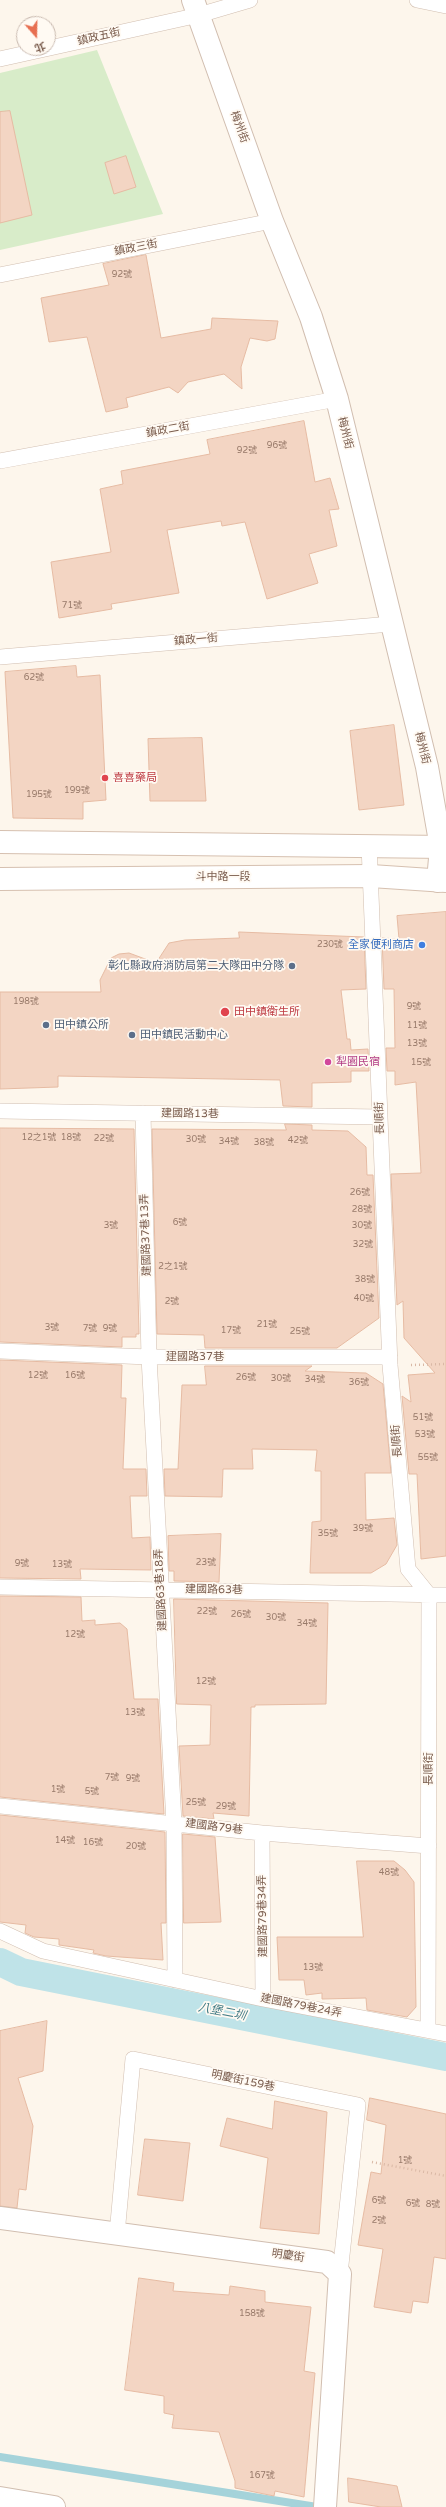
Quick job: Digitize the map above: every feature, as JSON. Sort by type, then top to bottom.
[{"type":"street","name":"梅州街","points":[[196,8],[272,221],[311,317],[337,399],[427,767],[443,847],[442,881]]},
{"type":"street","points":[[0,842],[443,847]]},
{"type":"street","name":"斗中路一段","points":[[0,879],[371,876],[442,881]]},
{"type":"street","name":"明慶街","points":[[0,2218],[327,2262],[340,2274]]},
{"type":"street","points":[[325,2507],[340,2274]]},
{"type":"street","points":[[0,2498],[54,2507]]},
{"type":"lane","name":"鎮政五街","points":[[0,59],[196,8],[250,0]]},
{"type":"lane","points":[[417,0],[446,6]]},
{"type":"lane","name":"鎮政三街","points":[[0,275],[272,221]]},
{"type":"lane","name":"鎮政二街","points":[[0,461],[337,399]]},
{"type":"lane","name":"鎮政一街","points":[[0,657],[391,624]]},
{"type":"lane","name":"長順街","points":[[369,845],[390,1361],[408,1570],[429,1595],[428,2030]]},
{"type":"lane","name":"建國路13巷","points":[[0,1111],[380,1117]]},
{"type":"lane","name":"建國路37巷13弄","points":[[143,1113],[149,1357]]},
{"type":"lane","name":"建國路37巷","points":[[0,1351],[149,1357],[390,1361]]},
{"type":"lane","name":"建國路63巷18弄","points":[[149,1357],[174,1823]]},
{"type":"lane","name":"建國路63巷","points":[[0,1587],[446,1595]]},
{"type":"lane","name":"建國路79巷","points":[[0,1806],[262,1833],[429,1846]]},
{"type":"lane","points":[[174,1823],[175,1980]]},
{"type":"lane","name":"建國路79巷34弄","points":[[262,1833],[264,1999]]},
{"type":"lane","name":"建國路79巷24弄","points":[[0,1931],[43,1951],[264,1999],[446,2034]]},
{"type":"lane","name":"明慶街159巷","points":[[117,2234],[133,2059],[358,2105],[340,2274]]},
{"type":"path","points":[[390,1361],[446,1364]]},
{"type":"path","points":[[352,2158],[446,2176]]},
{"type":"green space","points":[[97,50],[163,214],[0,250],[0,73]]},
{"type":"building","points":[[10,111],[32,215],[0,223],[0,112]]},
{"type":"building","points":[[126,156],[136,187],[114,194],[105,163]]},
{"type":"building","points":[[146,255],[161,338],[211,329],[212,318],[278,321],[275,339],[267,341],[250,338],[241,367],[242,389],[224,374],[188,382],[178,393],[169,387],[126,398],[128,407],[106,412],[87,337],[49,342],[41,298],[109,285],[103,264]]},
{"type":"building","points":[[304,421],[315,482],[330,478],[339,509],[329,510],[337,546],[309,554],[318,583],[267,599],[245,522],[222,526],[221,521],[167,530],[179,593],[111,604],[112,609],[59,618],[51,562],[111,552],[100,489],[123,484],[121,471],[210,454],[207,440]]},
{"type":"building","points":[[76,666],[77,677],[100,675],[106,800],[83,802],[83,819],[13,818],[5,672]]},
{"type":"building","points":[[394,725],[404,805],[359,810],[350,731]]},
{"type":"building","points":[[202,738],[206,801],[150,801],[148,739]]},
{"type":"building","points":[[446,912],[446,1556],[421,1559],[417,1474],[409,1474],[402,1396],[411,1402],[408,1375],[435,1373],[404,1338],[403,1301],[397,1305],[391,1174],[421,1173],[416,1082],[395,1085],[395,1071],[387,1071],[386,1048],[395,1048],[394,989],[384,989],[382,938],[399,939],[397,916]]},
{"type":"building","points":[[239,932],[364,937],[366,989],[341,990],[347,1039],[350,1039],[351,1050],[368,1049],[369,1071],[351,1071],[351,1082],[312,1083],[312,1107],[283,1106],[280,1080],[58,1076],[58,1087],[0,1089],[0,992],[101,992],[100,980],[111,958],[119,954],[129,953],[156,963],[169,943],[185,940],[239,938]]},
{"type":"building","points":[[285,1124],[312,1125],[312,1130],[348,1131],[366,1147],[367,1175],[373,1175],[379,1318],[337,1348],[205,1348],[204,1335],[157,1334],[152,1129],[286,1130]]},
{"type":"building","points":[[0,1128],[134,1129],[139,1334],[136,1334],[136,1337],[122,1337],[122,1347],[0,1342]]},
{"type":"building","points":[[0,1360],[122,1365],[121,1398],[126,1398],[123,1469],[146,1469],[147,1496],[130,1496],[132,1538],[150,1537],[151,1570],[80,1569],[81,1579],[0,1578]]},
{"type":"building","points":[[205,1366],[312,1366],[305,1371],[366,1373],[383,1384],[391,1473],[365,1473],[366,1520],[394,1518],[397,1545],[386,1564],[371,1573],[310,1573],[312,1522],[321,1521],[321,1471],[315,1471],[317,1450],[252,1449],[253,1469],[223,1469],[222,1497],[165,1496],[164,1469],[178,1469],[182,1385],[206,1385]]},
{"type":"building","points":[[221,1534],[219,1582],[174,1581],[174,1571],[169,1571],[168,1536]]},
{"type":"building","points":[[0,1596],[81,1597],[82,1621],[95,1620],[95,1625],[120,1623],[127,1629],[134,1699],[158,1699],[164,1814],[0,1797]]},
{"type":"building","points":[[174,1599],[328,1603],[326,1704],[255,1705],[255,1707],[251,1707],[249,1816],[213,1813],[214,1819],[183,1816],[179,1746],[210,1745],[211,1705],[177,1704]]},
{"type":"building","points":[[0,1815],[165,1832],[166,1923],[161,1923],[163,1960],[106,1956],[93,1953],[94,1950],[59,1945],[59,1939],[34,1937],[25,1933],[26,1925],[0,1922]]},
{"type":"building","points":[[183,1834],[215,1837],[221,1922],[184,1923]]},
{"type":"building","points":[[357,1861],[394,1861],[405,1870],[414,1882],[416,2007],[407,2017],[367,2010],[366,1998],[322,1999],[322,1993],[306,1995],[304,1980],[279,1980],[277,1937],[363,1937]]},
{"type":"building","points":[[47,2021],[43,2071],[18,2078],[33,2126],[26,2190],[19,2189],[17,2208],[0,2206],[0,2031]]},
{"type":"building","points":[[370,2098],[446,2114],[446,2259],[434,2257],[428,2303],[413,2301],[411,2313],[374,2307],[383,2249],[358,2245],[371,2172],[381,2174],[386,2125],[367,2120]]},
{"type":"building","points":[[275,2101],[327,2112],[319,2234],[260,2228],[268,2158],[220,2146],[227,2118],[272,2129]]},
{"type":"building","points":[[145,2139],[190,2143],[183,2201],[138,2195]]},
{"type":"building","points":[[139,2278],[174,2283],[173,2291],[229,2295],[230,2286],[265,2291],[265,2302],[311,2307],[304,2371],[315,2373],[304,2497],[275,2491],[274,2496],[235,2488],[235,2481],[219,2432],[172,2428],[174,2415],[164,2413],[164,2396],[125,2390]]},
{"type":"building","points":[[348,2478],[397,2486],[402,2507],[381,2507],[349,2502]]},
{"type":"waterway","name":"八堡二圳","points":[[0,1962],[21,1972],[446,2057]]},
{"type":"waterway","points":[[0,2457],[317,2507]]},
{"type":"place","name":"喜喜藥局","points":[[105,778]]},
{"type":"place","name":"全家便利商店","points":[[422,945]]},
{"type":"place","name":"彰化縣政府消防局第二大隊田中分隊","points":[[292,966]]},
{"type":"place","name":"田中鎮衛生所","points":[[225,1012]]},
{"type":"place","name":"田中鎮公所","points":[[46,1025]]},
{"type":"place","name":"田中鎮民活動中心","points":[[132,1035]]},
{"type":"place","name":"犁園民宿","points":[[328,1062]]}]
